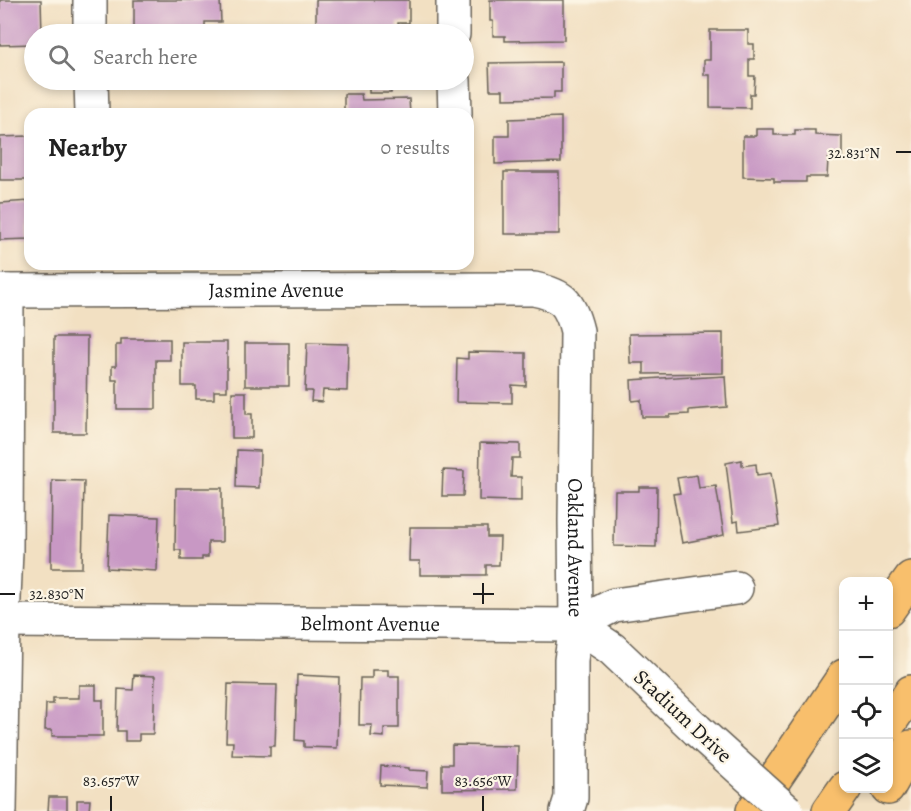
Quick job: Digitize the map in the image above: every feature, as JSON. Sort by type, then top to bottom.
[{"type":"highway","points":[[893,603],[911,578]]},
{"type":"highway","points":[[753,811],[839,682]]},
{"type":"highway","points":[[893,718],[911,692]]},
{"type":"highway","points":[[893,779],[911,747]]},
{"type":"highway","points":[[830,811],[842,793]]},
{"type":"highway","points":[[876,811],[885,793]]},
{"type":"street","points":[[90,0],[90,24]]},
{"type":"street","points":[[453,0],[453,24]]},
{"type":"street","points":[[91,90],[92,108]]},
{"type":"street","points":[[454,90],[454,108]]},
{"type":"street","name":"Jasmine Avenue","points":[[3,291],[95,277],[457,276],[552,293]]},
{"type":"street","points":[[0,811],[2,621],[6,551],[3,291]]},
{"type":"street","name":"Oakland Avenue","points":[[552,293],[573,313],[577,331],[576,625],[571,660],[571,798],[567,811]]},
{"type":"street","name":"Belmont Avenue","points":[[2,621],[576,625],[614,605],[736,588]]},
{"type":"street","name":"Stadium Drive","points":[[576,625],[612,649],[787,811]]},
{"type":"building","points":[[0,0],[41,0],[42,24],[24,24],[24,44],[0,45]]},
{"type":"building","points":[[134,0],[220,0],[221,22],[134,24]]},
{"type":"building","points":[[316,0],[409,0],[409,23],[316,24]]},
{"type":"building","points":[[490,0],[564,0],[564,40],[505,41],[505,36],[493,36]]},
{"type":"building","points":[[710,30],[748,30],[748,44],[754,44],[754,59],[749,59],[749,76],[755,76],[754,94],[750,94],[750,108],[710,107],[710,75],[704,75],[704,60],[710,60]]},
{"type":"building","points":[[561,62],[561,92],[554,92],[554,98],[503,99],[503,90],[490,90],[489,63]]},
{"type":"building","points":[[369,90],[391,90],[391,93],[369,93]]},
{"type":"building","points":[[344,94],[361,94],[362,100],[409,99],[410,108],[344,108]]},
{"type":"building","points":[[561,117],[561,162],[495,164],[495,136],[509,136],[509,119]]},
{"type":"building","points":[[756,129],[774,129],[774,135],[795,135],[795,130],[815,130],[815,135],[842,136],[842,159],[828,159],[827,177],[806,177],[806,182],[774,182],[774,178],[743,177],[743,136],[756,136]]},
{"type":"building","points":[[24,136],[24,180],[0,180],[0,137]]},
{"type":"building","points":[[504,172],[559,172],[559,234],[504,234]]},
{"type":"building","points":[[24,201],[24,239],[0,240],[0,203]]},
{"type":"building","points":[[723,333],[723,373],[644,374],[644,363],[630,363],[629,334]]},
{"type":"building","points":[[54,337],[87,337],[86,433],[54,433]]},
{"type":"building","points":[[121,339],[170,339],[170,360],[156,360],[156,409],[117,409],[117,380],[112,380],[112,366],[116,366],[116,345],[121,345]]},
{"type":"building","points":[[182,342],[227,342],[227,391],[214,391],[214,399],[196,399],[196,386],[182,386]]},
{"type":"building","points":[[245,343],[289,343],[289,386],[245,386]]},
{"type":"building","points":[[307,343],[348,344],[347,391],[323,390],[322,402],[311,401],[312,391],[305,391]]},
{"type":"building","points":[[468,352],[526,353],[526,386],[512,385],[512,403],[456,402],[457,358],[468,359]]},
{"type":"building","points":[[691,376],[691,378],[725,376],[727,407],[689,410],[689,414],[670,415],[670,417],[642,417],[641,400],[632,401],[631,380]]},
{"type":"building","points":[[232,392],[246,392],[246,414],[252,414],[252,438],[232,438]]},
{"type":"building","points":[[480,443],[520,444],[520,458],[512,458],[511,477],[521,477],[521,501],[479,500]]},
{"type":"building","points":[[237,450],[260,451],[259,488],[236,487]]},
{"type":"building","points":[[742,460],[742,466],[756,464],[757,475],[771,473],[779,526],[739,531],[738,521],[733,522],[726,463]]},
{"type":"building","points":[[443,470],[464,471],[463,496],[442,496]]},
{"type":"building","points":[[697,475],[699,488],[716,486],[724,535],[682,543],[673,494],[680,493],[677,478]]},
{"type":"building","points":[[52,480],[84,481],[82,568],[51,568]]},
{"type":"building","points":[[639,487],[657,487],[656,547],[614,546],[615,491],[639,491]]},
{"type":"building","points":[[176,488],[222,488],[222,542],[208,542],[208,557],[202,557],[202,560],[181,560],[181,550],[175,550]]},
{"type":"building","points":[[109,515],[159,517],[157,571],[107,568]]},
{"type":"building","points":[[410,527],[487,527],[487,537],[500,537],[499,565],[486,565],[486,575],[420,575],[420,561],[409,561]]},
{"type":"building","points":[[372,670],[388,670],[388,676],[399,676],[399,728],[384,728],[384,737],[371,736],[372,725],[359,725],[360,678],[372,678]]},
{"type":"building","points":[[134,675],[155,676],[153,734],[139,734],[139,741],[125,741],[125,731],[117,731],[118,689],[133,690]]},
{"type":"building","points":[[297,675],[339,677],[337,748],[304,747],[304,741],[295,740]]},
{"type":"building","points":[[228,684],[277,685],[275,746],[270,746],[270,756],[232,755],[233,742],[226,742]]},
{"type":"building","points":[[79,685],[96,685],[96,700],[103,700],[103,736],[52,736],[52,730],[45,730],[46,704],[53,704],[53,698],[79,698]]},
{"type":"building","points":[[452,745],[518,746],[517,789],[442,790],[442,764],[452,764]]},
{"type":"building","points":[[381,766],[428,771],[427,787],[380,785]]},
{"type":"building","points":[[49,797],[67,797],[67,811],[48,811]]},
{"type":"building","points":[[77,800],[90,800],[89,811],[77,811]]}]
